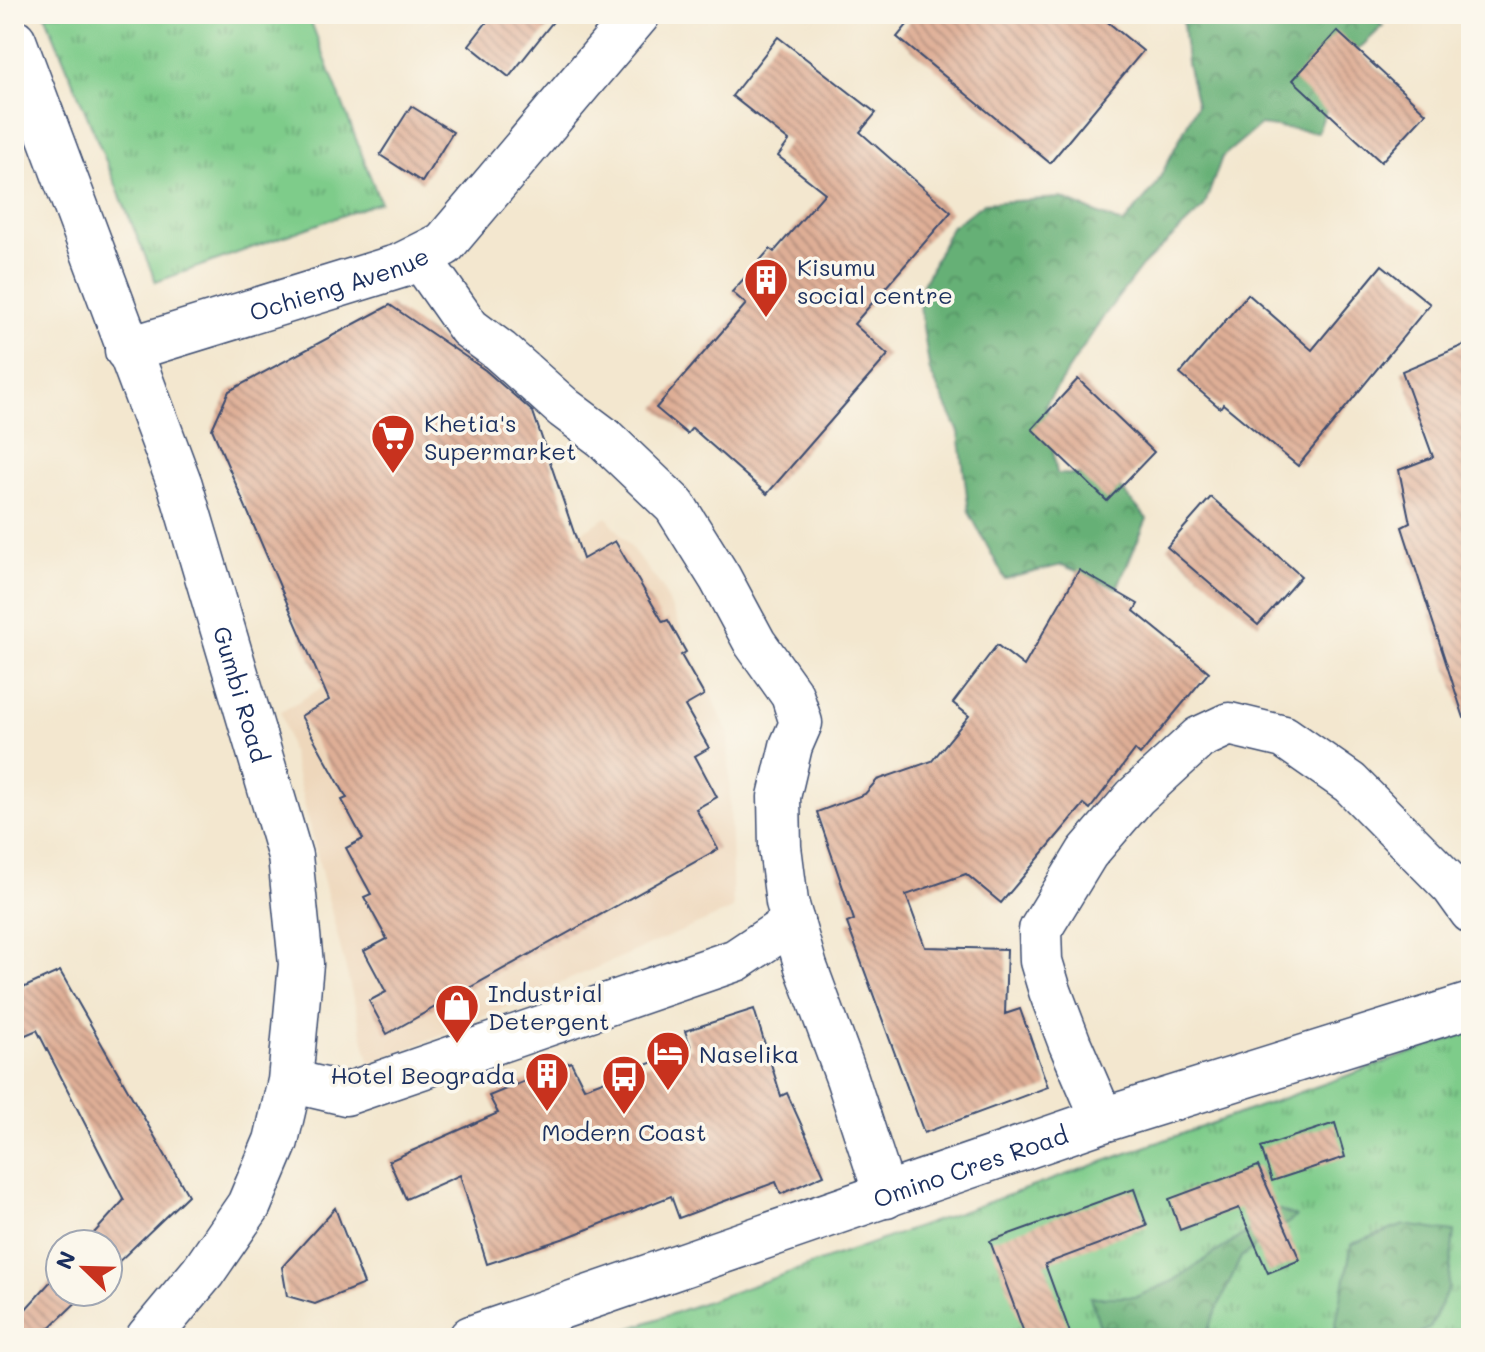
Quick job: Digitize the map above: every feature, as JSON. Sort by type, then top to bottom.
[{"type":"street","name":"Ochieng Avenue","points":[[127,350],[420,258],[444,244],[638,14]]},
{"type":"street","name":"Gumbi Road","points":[[14,41],[180,485],[290,856],[301,964],[290,1081],[276,1141],[249,1205],[203,1272],[148,1338]]},
{"type":"street","points":[[420,258],[469,328],[604,438],[675,506],[720,578],[755,643],[792,695],[801,723],[791,746],[779,797],[780,847],[787,902],[806,967],[886,1197]]},
{"type":"street","points":[[1103,1120],[1050,991],[1041,961],[1040,930],[1087,853],[1135,797],[1199,738],[1229,724],[1284,737],[1350,783],[1453,887],[1471,912]]},
{"type":"street","points":[[290,1081],[346,1094],[736,960],[793,922]]},
{"type":"street","name":"Omino Cres Road","points":[[471,1338],[1103,1120],[1471,1005]]},
{"type":"shaded area","points":[[607,517],[662,587],[728,732],[733,909],[370,1065],[281,712]]},
{"type":"green space","points":[[45,14],[308,14],[380,202],[156,282]]},
{"type":"green space","points":[[1182,14],[1368,14],[1383,26],[1343,64],[1318,132],[1260,125],[1222,157],[1204,207],[1142,266],[1104,316],[1046,404],[1057,474],[1110,476],[1147,519],[1117,588],[1062,565],[1005,579],[969,512],[959,432],[930,372],[918,295],[951,227],[984,203],[1061,198],[1123,224],[1155,187],[1197,105],[1187,63]]},
{"type":"green space","points":[[1471,1032],[1471,1338],[603,1338]]},
{"type":"green space","points":[[1280,1210],[1296,1217],[1241,1257],[1207,1331],[1149,1332],[1100,1326],[1090,1297],[1136,1297],[1173,1281]]},
{"type":"green space","points":[[1404,1225],[1454,1232],[1448,1289],[1430,1328],[1409,1338],[1347,1338],[1335,1328],[1352,1244]]},
{"type":"building","points":[[493,14],[559,14],[509,77],[469,45]]},
{"type":"building","points":[[916,14],[1098,14],[1143,51],[1050,163],[897,37]]},
{"type":"building","points":[[1337,31],[1426,113],[1381,162],[1293,80]]},
{"type":"building","name":"Kisumu social centre","points":[[778,37],[876,113],[860,132],[951,212],[854,324],[888,355],[767,494],[692,428],[687,434],[656,408],[746,304],[732,292],[770,249],[774,252],[825,193],[778,156],[789,141],[732,96]]},
{"type":"building","points":[[411,106],[453,132],[422,182],[380,155]]},
{"type":"building","points":[[1382,265],[1430,304],[1298,466],[1223,404],[1220,408],[1180,374],[1248,294],[1312,350]]},
{"type":"building","points":[[390,305],[485,370],[533,412],[583,559],[615,541],[663,622],[668,620],[686,652],[681,655],[704,695],[685,706],[709,748],[695,756],[717,797],[696,809],[718,849],[387,1034],[369,1001],[386,992],[364,951],[387,939],[364,897],[371,894],[346,848],[363,839],[342,800],[347,798],[301,716],[329,700],[212,429],[229,391]]},
{"type":"building","points":[[1471,342],[1471,717],[1464,718],[1402,527],[1410,523],[1399,470],[1433,457],[1402,371]]},
{"type":"building","points":[[1078,379],[1154,452],[1107,501],[1032,429]]},
{"type":"building","points":[[1211,497],[1301,576],[1258,625],[1167,547]]},
{"type":"building","points":[[1079,570],[1138,604],[1134,611],[1209,672],[1140,755],[1135,750],[1090,809],[1084,804],[1001,903],[966,874],[906,895],[925,947],[1007,949],[1005,1014],[1020,1009],[1048,1087],[924,1133],[847,923],[854,920],[817,812],[865,794],[877,780],[932,761],[969,716],[953,703],[997,645],[1024,666]]},
{"type":"building","points":[[60,971],[188,1195],[124,1257],[124,1228],[99,1228],[124,1200],[37,1030],[14,1040],[14,992]]},
{"type":"building","points":[[754,1009],[781,1096],[787,1093],[824,1175],[781,1194],[776,1182],[679,1218],[671,1196],[568,1237],[487,1264],[460,1175],[406,1199],[389,1161],[498,1113],[489,1096],[571,1062],[584,1088],[691,1048],[685,1031]]},
{"type":"building","points":[[1335,1123],[1345,1157],[1272,1181],[1261,1147]]},
{"type":"building","points":[[1258,1166],[1300,1260],[1268,1273],[1239,1208],[1180,1230],[1169,1199]]},
{"type":"building","points":[[1134,1189],[1147,1226],[1045,1264],[1072,1338],[1026,1338],[990,1241]]},
{"type":"building","points":[[335,1208],[364,1284],[315,1304],[287,1296],[282,1267]]},
{"type":"building","points":[[44,1289],[44,1308],[70,1308],[39,1338],[14,1338],[14,1322]]},
{"type":"place","name":"Kisumu social centre","points":[[766,319]]},
{"type":"place","name":"Khetia's Supermarket","points":[[393,475]]},
{"type":"place","name":"Industrial Detergent","points":[[457,1045]]},
{"type":"place","name":"Naselika","points":[[668,1092]]},
{"type":"place","name":"Hotel Beograda","points":[[547,1113]]},
{"type":"place","name":"Modern Coast","points":[[624,1116]]}]
